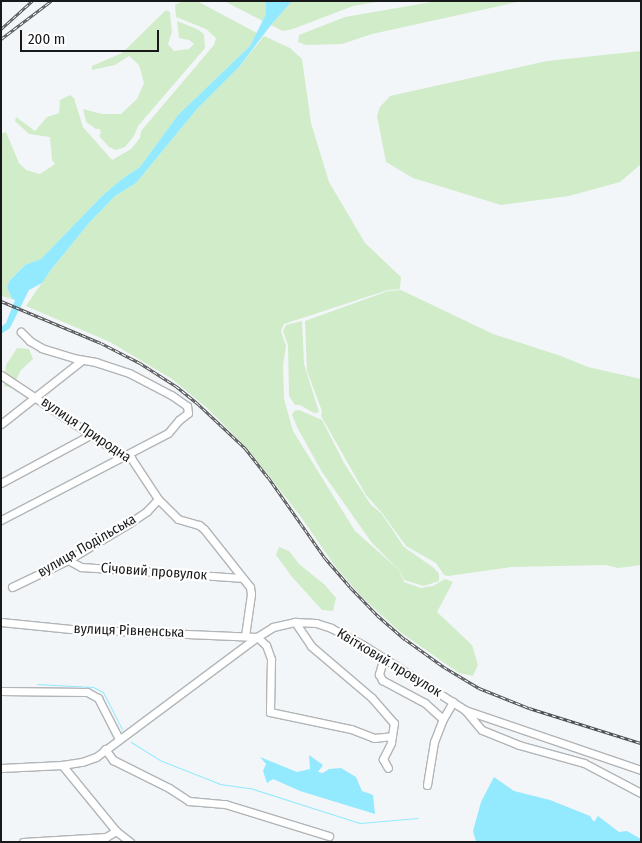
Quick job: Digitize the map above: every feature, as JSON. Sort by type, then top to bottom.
[{"type":"street","points":[[1,520],[168,433],[178,420],[188,413],[187,406],[122,371],[42,348],[30,341],[21,332]]},
{"type":"street","points":[[1,424],[82,360]]},
{"type":"street","name":"вулиця Природна","points":[[1,375],[120,454],[127,456],[143,475],[158,499],[178,519],[198,524],[204,529],[250,587],[251,594],[245,636]]},
{"type":"street","points":[[1,483],[92,434]]},
{"type":"street","name":"вулиця Подільська","points":[[12,587],[68,560],[128,524],[147,511],[158,499]]},
{"type":"street","name":"Січовий провулок","points":[[68,560],[81,566],[241,578]]},
{"type":"street","name":"вулиця Рівненська","points":[[1,622],[118,632],[257,638]]},
{"type":"street","points":[[295,622],[311,646],[372,698],[391,718],[395,729],[389,749],[383,759],[388,768]]},
{"type":"street","name":"Квітковий провулок","points":[[1,768],[62,764],[89,760],[273,627],[295,622],[316,623],[331,628],[465,710],[641,770]]},
{"type":"street","points":[[257,638],[266,645],[271,659],[270,709],[273,714],[351,729],[374,738],[392,736]]},
{"type":"street","points":[[384,660],[379,674],[382,680],[425,703],[443,718]]},
{"type":"street","points":[[1,691],[87,692],[98,698],[119,739]]},
{"type":"street","points":[[427,785],[434,742],[443,718],[453,702]]},
{"type":"street","points":[[465,710],[482,730],[519,745],[588,765],[641,794]]},
{"type":"street","points":[[105,749],[113,760],[169,788],[189,801],[225,804],[329,836]]},
{"type":"street","points":[[62,764],[116,831],[130,842]]},
{"type":"street","points":[[23,842],[106,837],[116,831]]},
{"type":"green space","points":[[183,1],[197,1],[257,33],[250,46],[178,115],[140,167],[102,196],[41,259],[25,265],[10,280],[7,287],[12,299],[1,296],[1,134],[6,132],[19,163],[26,170],[40,174],[55,164],[52,160],[50,137],[29,134],[15,121],[16,117],[35,131],[47,117],[59,113],[60,100],[70,95],[74,98],[83,127],[112,160],[131,149],[140,138],[141,131],[214,45],[216,38],[206,29],[176,17],[175,5]]},
{"type":"green space","points":[[224,1],[266,1],[266,14],[263,21]]},
{"type":"green space","points":[[292,1],[383,1],[353,6],[293,29],[283,31],[271,25]]},
{"type":"green space","points":[[437,1],[522,1],[372,34],[342,44],[306,45],[298,42],[299,35],[345,17]]},
{"type":"green space","points":[[166,10],[170,12],[172,32],[168,44],[174,51],[189,49],[194,44],[189,40],[179,38],[177,21],[204,34],[205,48],[138,126],[134,136],[125,147],[116,150],[109,147],[99,136],[101,133],[100,129],[96,129],[86,122],[83,109],[102,114],[121,114],[137,99],[144,83],[139,65],[129,56],[115,65],[92,70],[92,66],[122,53]]},
{"type":"green space","points":[[264,36],[290,48],[302,59],[311,123],[329,182],[365,243],[401,277],[400,289],[388,290],[284,324],[281,331],[286,346],[283,365],[284,399],[293,431],[355,531],[399,570],[404,582],[421,588],[433,586],[445,579],[453,582],[437,612],[472,645],[478,665],[473,676],[459,673],[400,632],[361,596],[335,566],[301,517],[248,449],[207,408],[172,379],[110,342],[26,306],[50,271],[89,223],[115,196],[136,183],[197,109],[239,67]]},
{"type":"green space","points":[[641,51],[641,164],[620,182],[569,196],[501,205],[413,178],[386,162],[377,116],[380,107],[390,96],[547,61]]},
{"type":"green space","points":[[401,290],[493,334],[561,356],[588,367],[641,379],[641,565],[618,568],[606,565],[511,567],[448,576],[444,575],[436,563],[406,546],[366,495],[321,416],[322,411],[307,371],[305,321],[388,291]]},
{"type":"green space","points":[[302,321],[304,364],[319,412],[314,413],[300,405],[295,405],[289,396],[288,345],[283,331],[286,325]]},
{"type":"green space","points":[[17,348],[29,349],[33,359],[21,370],[12,388],[4,386],[6,365]]},
{"type":"green space","points":[[299,410],[322,420],[344,463],[371,505],[381,513],[404,547],[434,568],[439,574],[439,581],[424,586],[404,580],[400,571],[372,543],[322,472],[298,429],[292,415],[294,411]]},
{"type":"green space","points":[[279,547],[289,551],[299,564],[325,585],[336,598],[333,611],[322,610],[292,577],[276,555]]},
{"type":"water","points":[[266,1],[292,1],[239,67],[197,109],[136,183],[115,196],[89,223],[42,283],[29,290],[10,328],[1,334],[1,327],[6,323],[15,300],[12,299],[7,287],[10,280],[25,265],[41,259],[102,196],[140,167],[178,115],[250,46],[266,14]]},
{"type":"water","points":[[309,755],[323,765],[318,772],[323,773],[329,769],[341,768],[356,777],[362,791],[373,795],[375,814],[300,791],[273,779],[267,783],[263,771],[266,764],[260,757],[297,772],[310,769]]},
{"type":"water","points":[[494,777],[514,791],[550,800],[590,816],[594,822],[598,816],[619,832],[627,831],[641,839],[641,842],[476,842],[473,831],[481,802]]},
{"type":"waterway","points":[[37,684],[93,687],[103,692],[122,729]]},
{"type":"waterway","points":[[131,742],[162,761],[220,784],[250,788],[360,823],[418,818]]},
{"type":"railway","points":[[1,29],[32,1]]},
{"type":"railway","points":[[1,39],[51,1]]},
{"type":"railway","points":[[1,301],[101,343],[140,363],[176,386],[197,403],[245,448],[268,477],[325,558],[350,587],[377,615],[405,639],[444,667],[479,688],[529,708],[641,743]]}]
